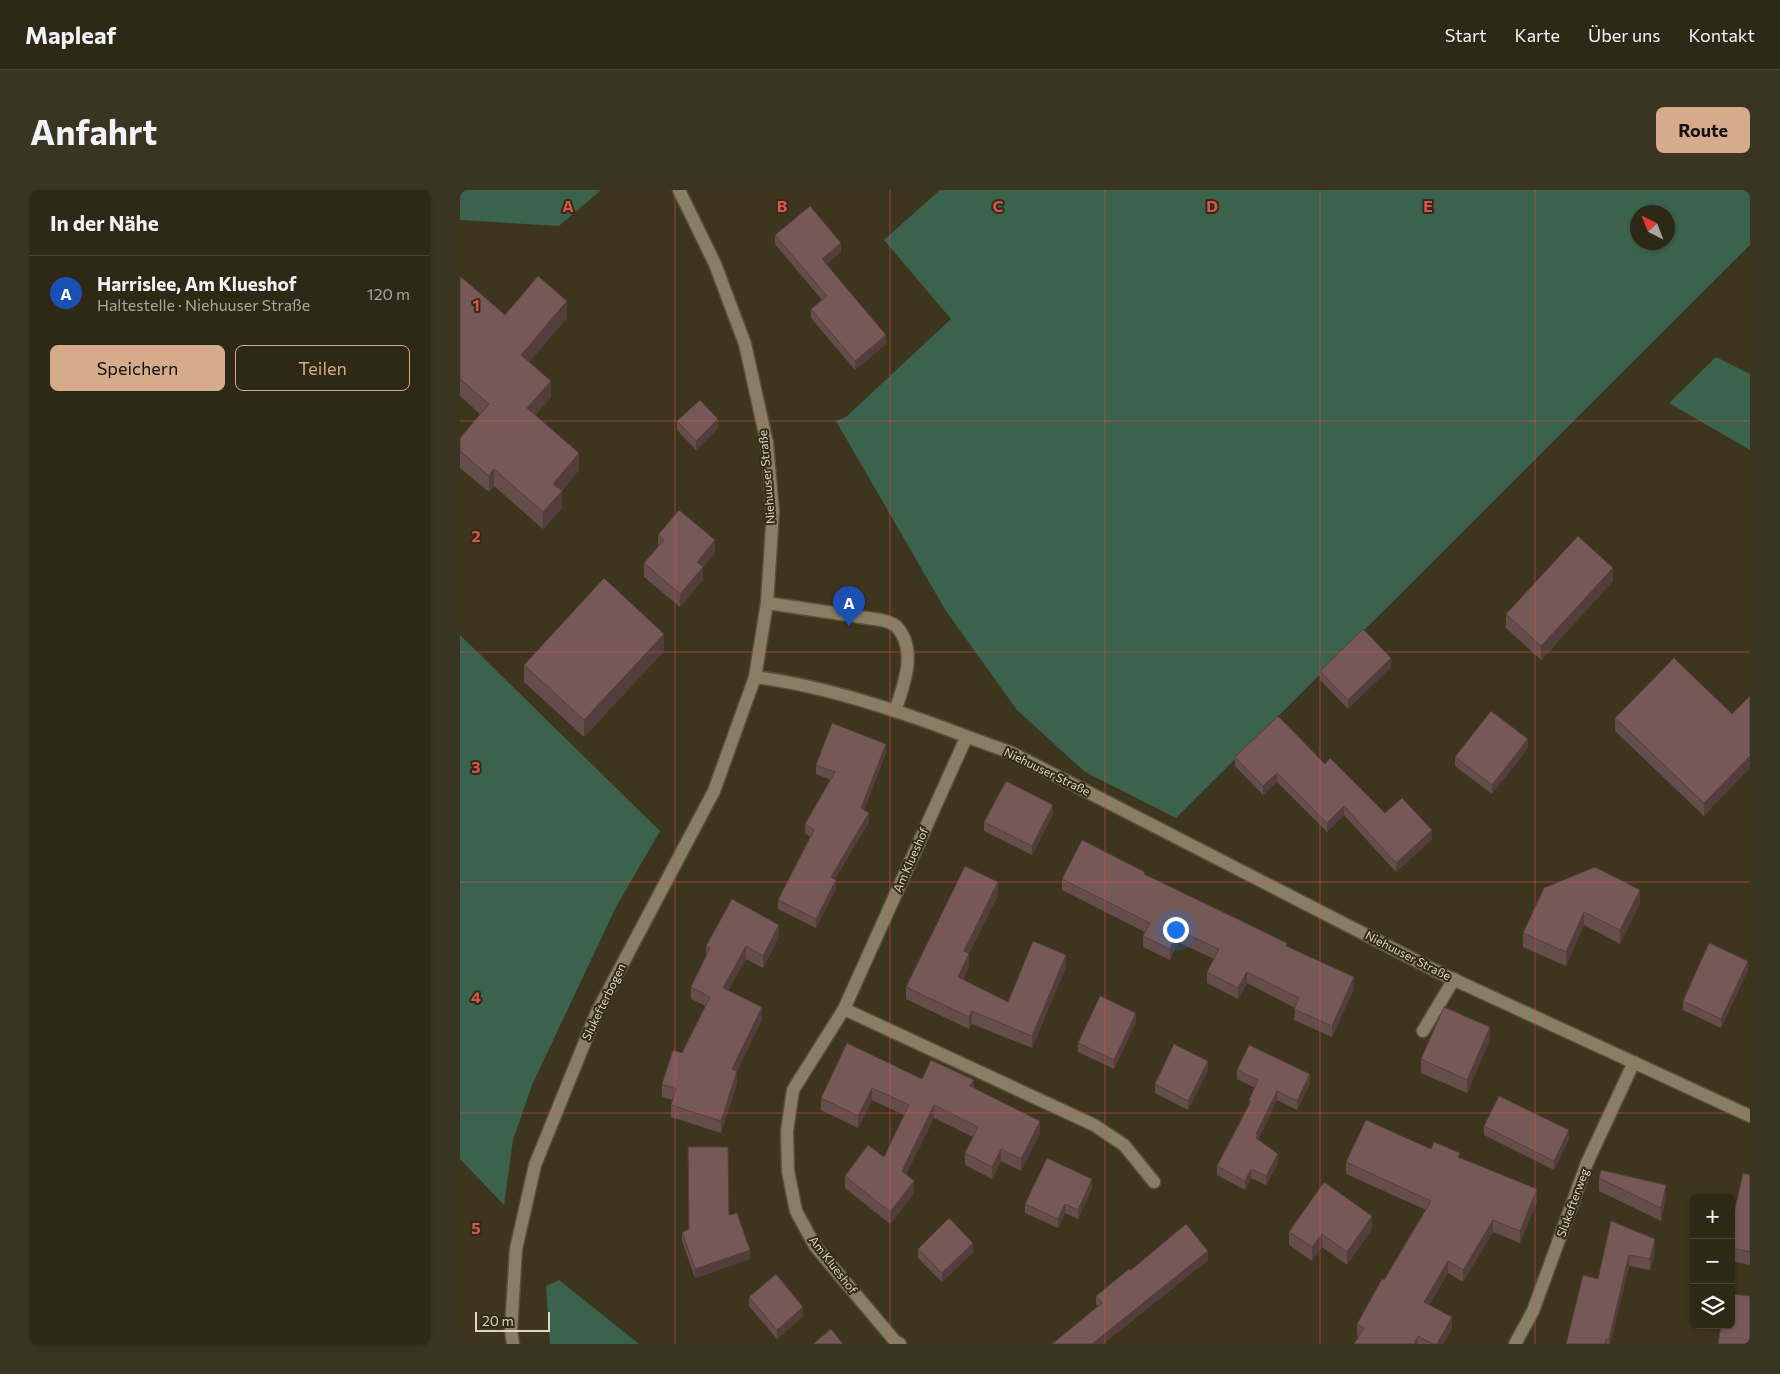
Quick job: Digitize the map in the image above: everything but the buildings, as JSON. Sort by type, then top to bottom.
[{"type":"street","name":"Niehuuser Straße","points":[[679,190],[715,264],[745,344],[767,443],[773,512],[767,603],[755,677],[792,682],[896,711],[966,738],[1010,752],[1454,979],[1750,1116]]},
{"type":"street","points":[[767,603],[881,620],[895,625],[908,645],[906,679],[896,711]]},
{"type":"street","name":"Slukefterbogen","points":[[513,1344],[511,1330],[516,1249],[535,1165],[597,1012],[714,791],[755,677]]},
{"type":"street","name":"Am Klueshof","points":[[900,1344],[895,1341],[815,1246],[796,1211],[788,1171],[787,1131],[793,1090],[844,1009],[966,738]]},
{"type":"street","points":[[1424,1031],[1454,979]]},
{"type":"street","points":[[844,1009],[1094,1125],[1124,1146],[1154,1182]]},
{"type":"street","name":"Slukefterweg","points":[[1515,1344],[1534,1311],[1587,1163],[1634,1062]]},
{"type":"green space","points":[[460,190],[601,190],[559,226],[460,220]]},
{"type":"green space","points":[[940,190],[1750,190],[1750,245],[1176,818],[1085,772],[1017,710],[946,611],[836,421],[846,417],[951,319],[884,240]]},
{"type":"green space","points":[[1716,357],[1750,374],[1750,450],[1669,403]]},
{"type":"green space","points":[[460,635],[660,831],[616,907],[532,1085],[513,1140],[504,1205],[460,1159]]},
{"type":"green space","points":[[559,1280],[639,1344],[550,1344],[546,1286]]},
{"type":"place","name":"Harrislee, Am Klueshof","points":[[849,627]]}]
